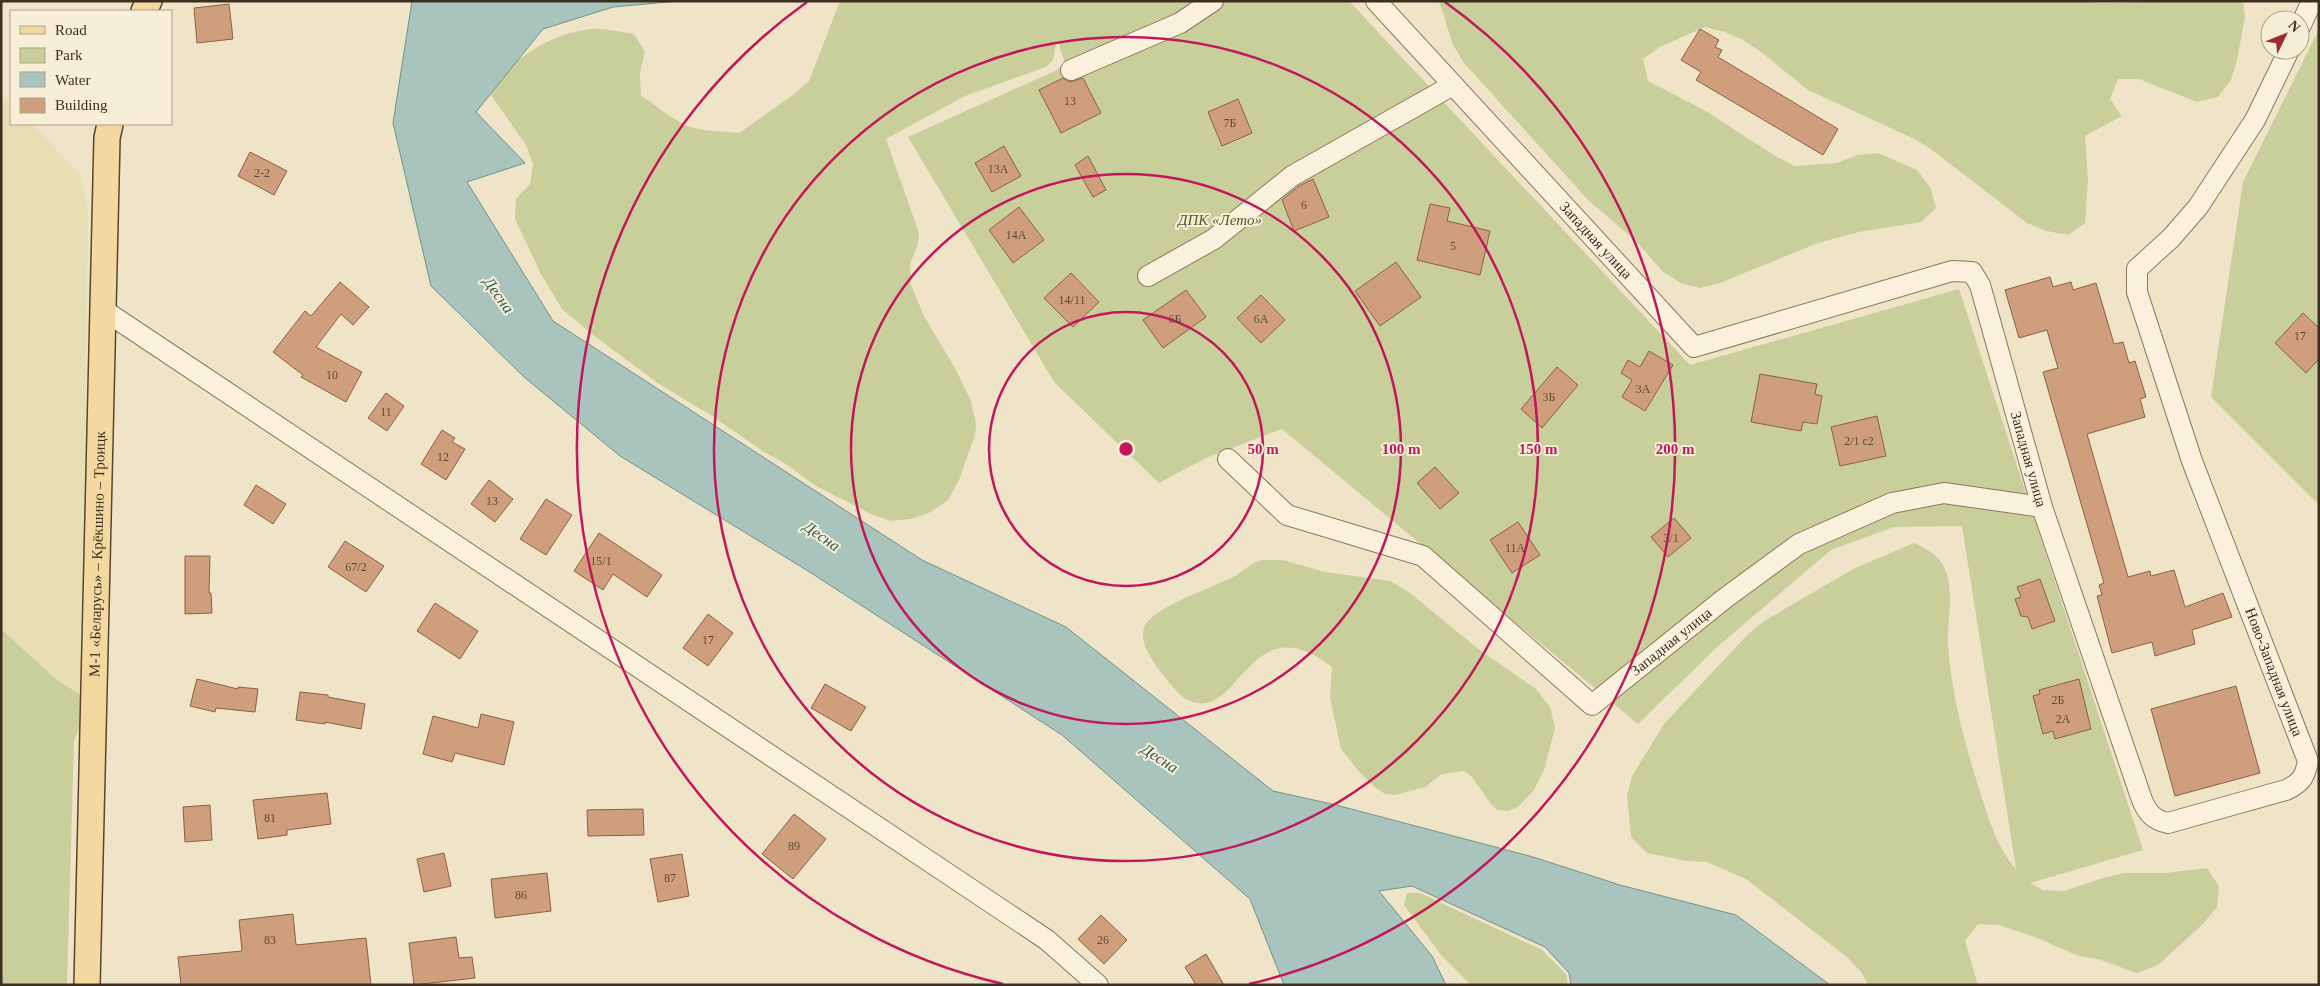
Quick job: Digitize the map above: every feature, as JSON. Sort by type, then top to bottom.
[{"type":"main road","name":"М-1 «Беларусь» – Крёкшино – Троицк","points":[[87,985],[102,309],[107,138],[110,125]]},
{"type":"street","points":[[1072,70],[1180,23],[1213,1]]},
{"type":"street","name":"Западная улица","points":[[1228,459],[1287,515],[1423,556],[1592,705],[1724,599],[1799,544],[1892,503],[1944,493],[2042,507],[1980,285],[1972,272],[1952,271],[1694,347],[1376,1]]},
{"type":"street","name":"Ново-Западная улица","points":[[2042,507],[2148,813],[2158,821],[2168,823],[2286,790],[2298,784],[2305,776],[2308,761],[2192,461],[2137,292],[2137,269],[2171,238],[2198,207],[2255,120],[2284,60]]},
{"type":"street","points":[[1148,276],[1214,240],[1292,176],[1453,85]]},
{"type":"street","points":[[102,309],[1039,935],[1098,985]]},
{"type":"shaded area","points":[[1,97],[10,103],[10,125],[33,125],[80,174],[88,207],[83,696],[58,681],[1,629]]},
{"type":"green space","name":"ДПК «Лето»","points":[[840,1],[1349,1],[1690,365],[1959,289],[2143,850],[2030,883],[2043,890],[2064,891],[2124,873],[2166,873],[2207,868],[2219,886],[2217,907],[2204,923],[2158,965],[2137,973],[2098,959],[2078,956],[2040,939],[1999,925],[1978,924],[1965,941],[1978,985],[1868,985],[1862,973],[1848,958],[1746,879],[1707,862],[1687,861],[1647,853],[1631,837],[1627,796],[1632,776],[1664,724],[1748,634],[1764,621],[1855,568],[1914,543],[1936,556],[1945,569],[1948,578],[1950,597],[1948,645],[1953,686],[1961,726],[1993,830],[2005,855],[2016,869],[1962,526],[1894,527],[1831,550],[1717,647],[1638,724],[1282,429],[1206,458],[1159,483],[1054,382],[908,137],[1066,66],[1057,39],[1053,60],[1046,67],[965,96],[886,139],[919,233],[918,244],[910,264],[911,285],[924,316],[956,370],[971,401],[976,424],[975,435],[959,480],[948,500],[931,512],[911,519],[891,521],[871,514],[816,486],[783,462],[764,452],[712,416],[659,384],[593,335],[562,309],[541,274],[515,219],[516,199],[530,184],[533,164],[526,145],[491,95],[501,77],[511,66],[543,44],[579,31],[591,29],[612,30],[634,34],[645,52],[640,73],[641,96],[674,119],[688,126],[706,130],[739,133],[793,95],[809,81]]},
{"type":"green space","points":[[1439,1],[2088,1],[2092,3],[2243,1],[2245,17],[2237,60],[2231,80],[2218,97],[2197,102],[2139,79],[2118,79],[2110,99],[2122,116],[2085,136],[2088,179],[2085,223],[2068,235],[2047,231],[2027,223],[1928,147],[1808,90],[1743,40],[1725,32],[1705,27],[1660,47],[1643,59],[1648,81],[1704,110],[1777,157],[1795,166],[1837,163],[1857,155],[1878,153],[1917,170],[1930,187],[1936,208],[1921,222],[1859,232],[1818,243],[1720,283],[1700,288],[1681,283],[1663,272],[1636,241],[1589,201],[1464,63],[1453,45]]},
{"type":"green space","points":[[2319,29],[2319,505],[2211,397],[2243,182],[2304,60],[2310,60],[2310,47]]},
{"type":"green space","points":[[1261,560],[1283,560],[1325,572],[1390,581],[1409,592],[1477,648],[1536,689],[1550,707],[1555,728],[1544,770],[1534,790],[1518,807],[1508,811],[1497,810],[1472,777],[1464,771],[1442,774],[1425,787],[1395,795],[1385,794],[1360,773],[1341,749],[1330,698],[1332,667],[1304,650],[1281,648],[1263,655],[1221,696],[1206,703],[1184,698],[1171,685],[1148,654],[1143,638],[1144,628],[1149,620],[1171,605],[1235,576],[1250,565]]},
{"type":"green space","points":[[1,629],[58,681],[83,696],[86,716],[74,740],[67,985],[1,985]]},
{"type":"green space","points":[[1407,893],[1420,893],[1542,950],[1566,974],[1568,985],[1471,985],[1441,955],[1404,905]]},
{"type":"water","name":"Десна","points":[[412,1],[679,1],[613,7],[543,29],[476,112],[525,163],[467,182],[553,321],[922,560],[1066,627],[1273,791],[1336,805],[1533,857],[1620,885],[1736,915],[1830,985],[1571,985],[1569,973],[1545,947],[1412,886],[1379,891],[1432,956],[1446,985],[1284,985],[1250,899],[1062,735],[808,571],[620,456],[524,377],[431,286],[393,123]]},
{"type":"building","points":[[229,4],[233,39],[197,43],[194,8]]},
{"type":"building","points":[[1700,29],[1719,40],[1715,47],[1722,50],[1718,57],[1838,129],[1823,155],[1696,80],[1701,72],[1681,60]]},
{"type":"building","points":[[1063,78],[1070,82],[1083,78],[1101,113],[1061,133],[1039,90]]},
{"type":"building","points":[[1238,99],[1252,133],[1222,146],[1208,112]]},
{"type":"building","points":[[1004,146],[1021,176],[992,192],[975,163]]},
{"type":"building","points":[[250,152],[287,171],[274,195],[238,176]]},
{"type":"building","points":[[1088,156],[1106,190],[1093,197],[1075,165]]},
{"type":"building","points":[[1313,179],[1329,217],[1294,231],[1282,200],[1299,186]]},
{"type":"building","points":[[1430,204],[1450,208],[1447,221],[1490,231],[1480,275],[1417,260]]},
{"type":"building","points":[[1019,207],[1044,240],[1013,263],[989,230]]},
{"type":"building","points":[[1396,262],[1421,297],[1380,326],[1355,291]]},
{"type":"building","points":[[1071,273],[1099,302],[1073,327],[1044,298]]},
{"type":"building","points":[[2050,277],[2053,287],[2071,282],[2073,290],[2096,283],[2114,344],[2123,342],[2129,363],[2135,361],[2146,397],[2140,399],[2145,417],[2087,434],[2128,577],[2150,571],[2151,576],[2174,570],[2185,607],[2223,593],[2232,617],[2192,630],[2195,644],[2155,656],[2152,642],[2112,653],[2097,596],[2102,595],[2099,585],[2104,583],[2043,372],[2058,368],[2047,330],[2019,338],[2005,290]]},
{"type":"building","points":[[340,282],[369,307],[353,325],[341,314],[316,347],[362,372],[346,402],[301,377],[303,375],[273,352],[305,311],[311,316]]},
{"type":"building","points":[[1186,290],[1206,317],[1163,348],[1143,320]]},
{"type":"building","points":[[1261,295],[1285,320],[1261,343],[1237,318]]},
{"type":"building","points":[[2303,313],[2319,328],[2319,359],[2306,373],[2275,343]]},
{"type":"building","points":[[1649,351],[1673,365],[1645,411],[1622,397],[1632,380],[1621,373],[1628,360],[1640,367]]},
{"type":"building","points":[[1557,367],[1578,385],[1542,428],[1521,409]]},
{"type":"building","points":[[1760,374],[1817,384],[1815,394],[1822,396],[1817,424],[1803,422],[1801,431],[1751,422]]},
{"type":"building","points":[[386,393],[404,406],[387,431],[368,418]]},
{"type":"building","points":[[1877,416],[1886,456],[1840,466],[1831,427]]},
{"type":"building","points":[[442,430],[455,438],[452,442],[465,449],[446,480],[421,464]]},
{"type":"building","points":[[1435,467],[1459,493],[1440,509],[1417,483]]},
{"type":"building","points":[[489,480],[513,499],[495,522],[471,504]]},
{"type":"building","points":[[256,485],[286,504],[273,524],[244,505]]},
{"type":"building","points":[[546,499],[572,515],[546,555],[520,539]]},
{"type":"building","points":[[1674,518],[1691,538],[1668,557],[1651,537]]},
{"type":"building","points":[[1518,522],[1540,555],[1512,573],[1490,540]]},
{"type":"building","points":[[599,533],[662,575],[647,597],[613,574],[603,590],[574,571]]},
{"type":"building","points":[[345,541],[384,566],[366,592],[328,567]]},
{"type":"building","points":[[185,556],[210,556],[209,593],[211,593],[212,613],[185,614]]},
{"type":"building","points":[[2040,579],[2055,621],[2032,629],[2028,617],[2021,616],[2015,599],[2021,597],[2017,587]]},
{"type":"building","points":[[435,603],[478,631],[460,659],[417,631]]},
{"type":"building","points":[[708,614],[733,633],[708,666],[683,648]]},
{"type":"building","points":[[197,679],[238,689],[238,687],[258,689],[255,712],[216,708],[215,712],[190,706]]},
{"type":"building","points":[[2079,679],[2091,729],[2055,739],[2053,731],[2043,734],[2033,696],[2040,694],[2039,690]]},
{"type":"building","points":[[825,684],[866,707],[851,731],[811,708]]},
{"type":"building","points":[[2236,686],[2260,773],[2175,796],[2151,709]]},
{"type":"building","points":[[300,692],[328,695],[328,697],[365,704],[361,729],[325,722],[325,724],[296,720]]},
{"type":"building","points":[[481,714],[514,722],[504,765],[455,753],[452,762],[423,754],[433,716],[478,728]]},
{"type":"building","points":[[327,793],[331,824],[287,830],[287,835],[258,839],[253,800]]},
{"type":"building","points":[[210,805],[212,840],[185,842],[183,807]]},
{"type":"building","points":[[643,809],[644,835],[588,836],[587,810]]},
{"type":"building","points":[[794,814],[826,839],[793,879],[762,854]]},
{"type":"building","points":[[444,853],[451,886],[424,892],[417,859]]},
{"type":"building","points":[[682,854],[689,896],[658,902],[650,859]]},
{"type":"building","points":[[547,873],[551,911],[495,918],[491,879]]},
{"type":"building","points":[[293,914],[296,945],[366,938],[371,985],[181,985],[178,957],[242,951],[239,920]]},
{"type":"building","points":[[1101,915],[1127,940],[1104,964],[1078,939]]},
{"type":"building","points":[[456,937],[459,958],[472,957],[475,978],[414,985],[409,943]]},
{"type":"building","points":[[1206,954],[1224,985],[1196,985],[1185,967]]}]
